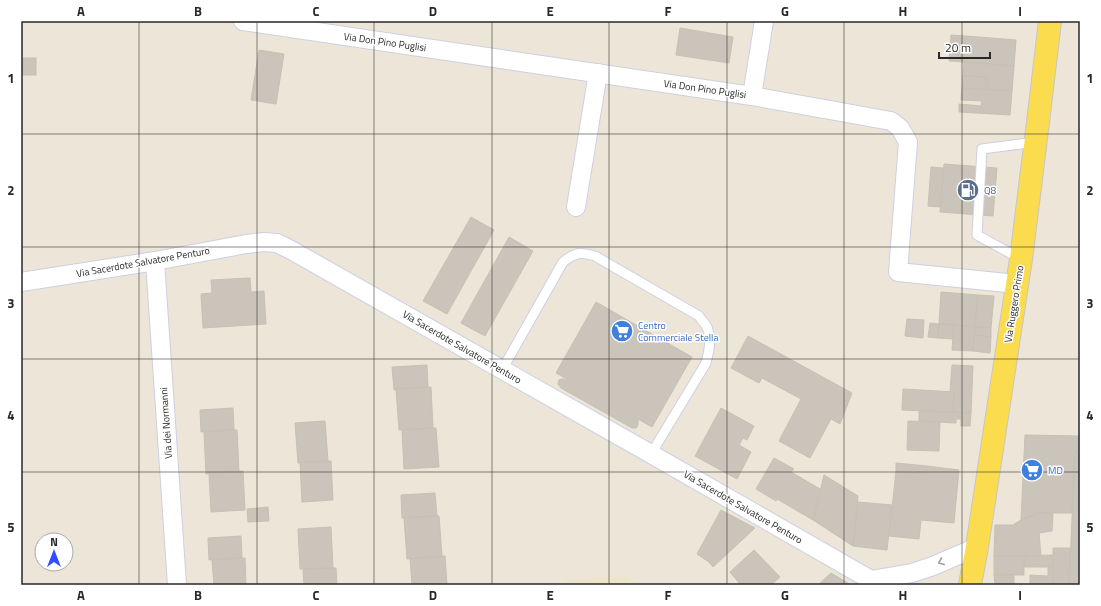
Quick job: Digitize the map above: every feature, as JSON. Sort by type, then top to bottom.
[{"type":"main road","name":"Via Ruggero Primo","points":[[970,585],[1021,259],[1050,21]]},
{"type":"street","name":"Via Don Pino Puglisi","points":[[243,21],[752,96],[891,121],[900,128],[908,142],[898,272],[1017,284]]},
{"type":"street","points":[[752,96],[764,21]]},
{"type":"street","points":[[576,207],[598,73]]},
{"type":"street","name":"Via Sacerdote Salvatore Penturo","points":[[21,282],[155,261],[246,244],[264,242],[277,243],[878,583]]},
{"type":"street","name":"Via dei Normanni","points":[[155,261],[177,585]]},
{"type":"street","points":[[878,583],[933,566],[977,547]]},
{"type":"lane","points":[[1021,259],[977,235],[982,149],[1036,142]]},
{"type":"lane","points":[[502,370],[563,262],[572,255],[584,253],[595,256],[699,316],[707,327],[710,349],[706,363],[651,454]]},
{"type":"shaded area","points":[[628,577],[636,585],[562,585],[564,581]]},
{"type":"building","points":[[680,28],[733,37],[729,63],[676,55]]},
{"type":"building","points":[[951,35],[966,36],[964,62],[949,61]]},
{"type":"building","points":[[966,36],[1016,40],[1014,66],[964,62]]},
{"type":"building","points":[[259,50],[284,54],[276,104],[251,100]]},
{"type":"building","points":[[21,58],[36,58],[36,75],[21,75]]},
{"type":"building","points":[[964,62],[1014,66],[1012,91],[986,90],[987,77],[963,76]]},
{"type":"building","points":[[963,76],[987,77],[986,90],[962,88]]},
{"type":"building","points":[[962,88],[1012,91],[1010,115],[959,112],[959,104],[981,106],[982,101],[961,100]]},
{"type":"building","points":[[944,164],[997,168],[993,216],[940,212]]},
{"type":"building","points":[[931,167],[943,168],[940,207],[928,206]]},
{"type":"building","points":[[471,217],[494,230],[447,314],[423,301]]},
{"type":"building","points":[[509,237],[533,251],[485,336],[461,323]]},
{"type":"building","points":[[250,278],[251,292],[264,291],[266,324],[203,328],[201,294],[212,293],[211,280]]},
{"type":"building","points":[[941,292],[978,295],[975,327],[939,324]]},
{"type":"building","points":[[978,295],[994,296],[991,328],[975,327]]},
{"type":"building","points":[[596,302],[692,357],[652,427],[638,419],[638,425],[636,428],[632,428],[561,388],[558,384],[559,380],[567,379],[556,373]]},
{"type":"building","points":[[907,319],[924,320],[923,338],[905,336]]},
{"type":"building","points":[[930,323],[939,324],[938,338],[928,337]]},
{"type":"building","points":[[939,324],[954,325],[953,339],[938,338]]},
{"type":"building","points":[[954,325],[975,327],[973,351],[952,350]]},
{"type":"building","points":[[975,327],[991,328],[991,337],[974,335]]},
{"type":"building","points":[[974,335],[991,337],[990,353],[973,351]]},
{"type":"building","points":[[748,336],[852,393],[840,424],[831,419],[810,458],[779,441],[801,399],[762,378],[759,383],[731,368]]},
{"type":"building","points":[[427,365],[428,387],[394,390],[392,367]]},
{"type":"building","points":[[952,365],[973,366],[971,413],[953,412],[954,392],[950,392]]},
{"type":"building","points":[[431,387],[433,428],[399,430],[396,389]]},
{"type":"building","points":[[903,389],[954,392],[953,412],[902,410]]},
{"type":"building","points":[[233,408],[234,430],[201,432],[200,410]]},
{"type":"building","points":[[721,408],[754,426],[747,440],[743,438],[739,445],[751,452],[737,479],[695,456]]},
{"type":"building","points":[[919,411],[971,413],[970,426],[961,426],[961,419],[956,419],[956,423],[919,421]]},
{"type":"building","points":[[325,421],[328,461],[298,463],[295,423]]},
{"type":"building","points":[[908,421],[940,422],[939,451],[907,450]]},
{"type":"building","points":[[436,428],[439,467],[404,469],[402,430]]},
{"type":"building","points":[[237,430],[239,472],[206,474],[204,432]]},
{"type":"building","points":[[1025,435],[1080,436],[1080,453],[1075,452],[1072,513],[1039,513],[1021,520]]},
{"type":"building","points":[[1075,452],[1080,453],[1080,585],[1069,585]]},
{"type":"building","points":[[774,458],[794,469],[791,472],[820,489],[813,520],[777,499],[776,501],[756,489]]},
{"type":"building","points":[[331,461],[333,500],[302,502],[300,463]]},
{"type":"building","points":[[896,463],[927,466],[926,474],[896,471]]},
{"type":"building","points":[[927,466],[959,470],[954,523],[921,520],[919,539],[889,536],[896,471],[926,474]]},
{"type":"building","points":[[243,471],[245,510],[211,512],[209,473]]},
{"type":"building","points":[[824,475],[858,496],[853,546],[813,520]]},
{"type":"building","points":[[435,493],[437,516],[402,518],[401,495]]},
{"type":"building","points":[[858,502],[892,505],[887,550],[853,546]]},
{"type":"building","points":[[268,507],[269,521],[248,522],[247,509]]},
{"type":"building","points":[[721,510],[755,528],[713,567],[709,562],[697,554]]},
{"type":"building","points":[[1039,513],[1053,513],[1052,531],[1039,533],[1041,556],[994,556],[995,525],[1013,525]]},
{"type":"building","points":[[439,516],[442,556],[407,559],[404,518]]},
{"type":"building","points":[[331,527],[333,568],[300,569],[298,529]]},
{"type":"building","points":[[241,536],[242,558],[209,560],[208,538]]},
{"type":"building","points":[[1053,548],[1070,548],[1069,585],[1053,585]]},
{"type":"building","points":[[754,550],[780,577],[771,585],[739,585],[740,584],[730,572]]},
{"type":"building","points":[[1053,555],[1053,567],[1024,567],[1024,556]]},
{"type":"building","points":[[445,556],[447,585],[412,585],[410,559]]},
{"type":"building","points":[[994,556],[1024,556],[1024,575],[994,575]]},
{"type":"building","points":[[245,558],[246,585],[214,585],[212,560]]},
{"type":"building","points":[[1048,567],[1053,567],[1053,585],[1030,585],[1030,575],[1048,576]]},
{"type":"building","points":[[336,568],[337,585],[304,585],[303,569]]},
{"type":"building","points":[[831,573],[851,585],[818,585]]},
{"type":"building","points":[[994,575],[1014,575],[1014,585],[995,585]]},
{"type":"place","name":"Q8","points":[[968,190]]},
{"type":"place","name":"Centro Commerciale Stella","points":[[622,331]]},
{"type":"place","name":"MD","points":[[1032,470]]}]
